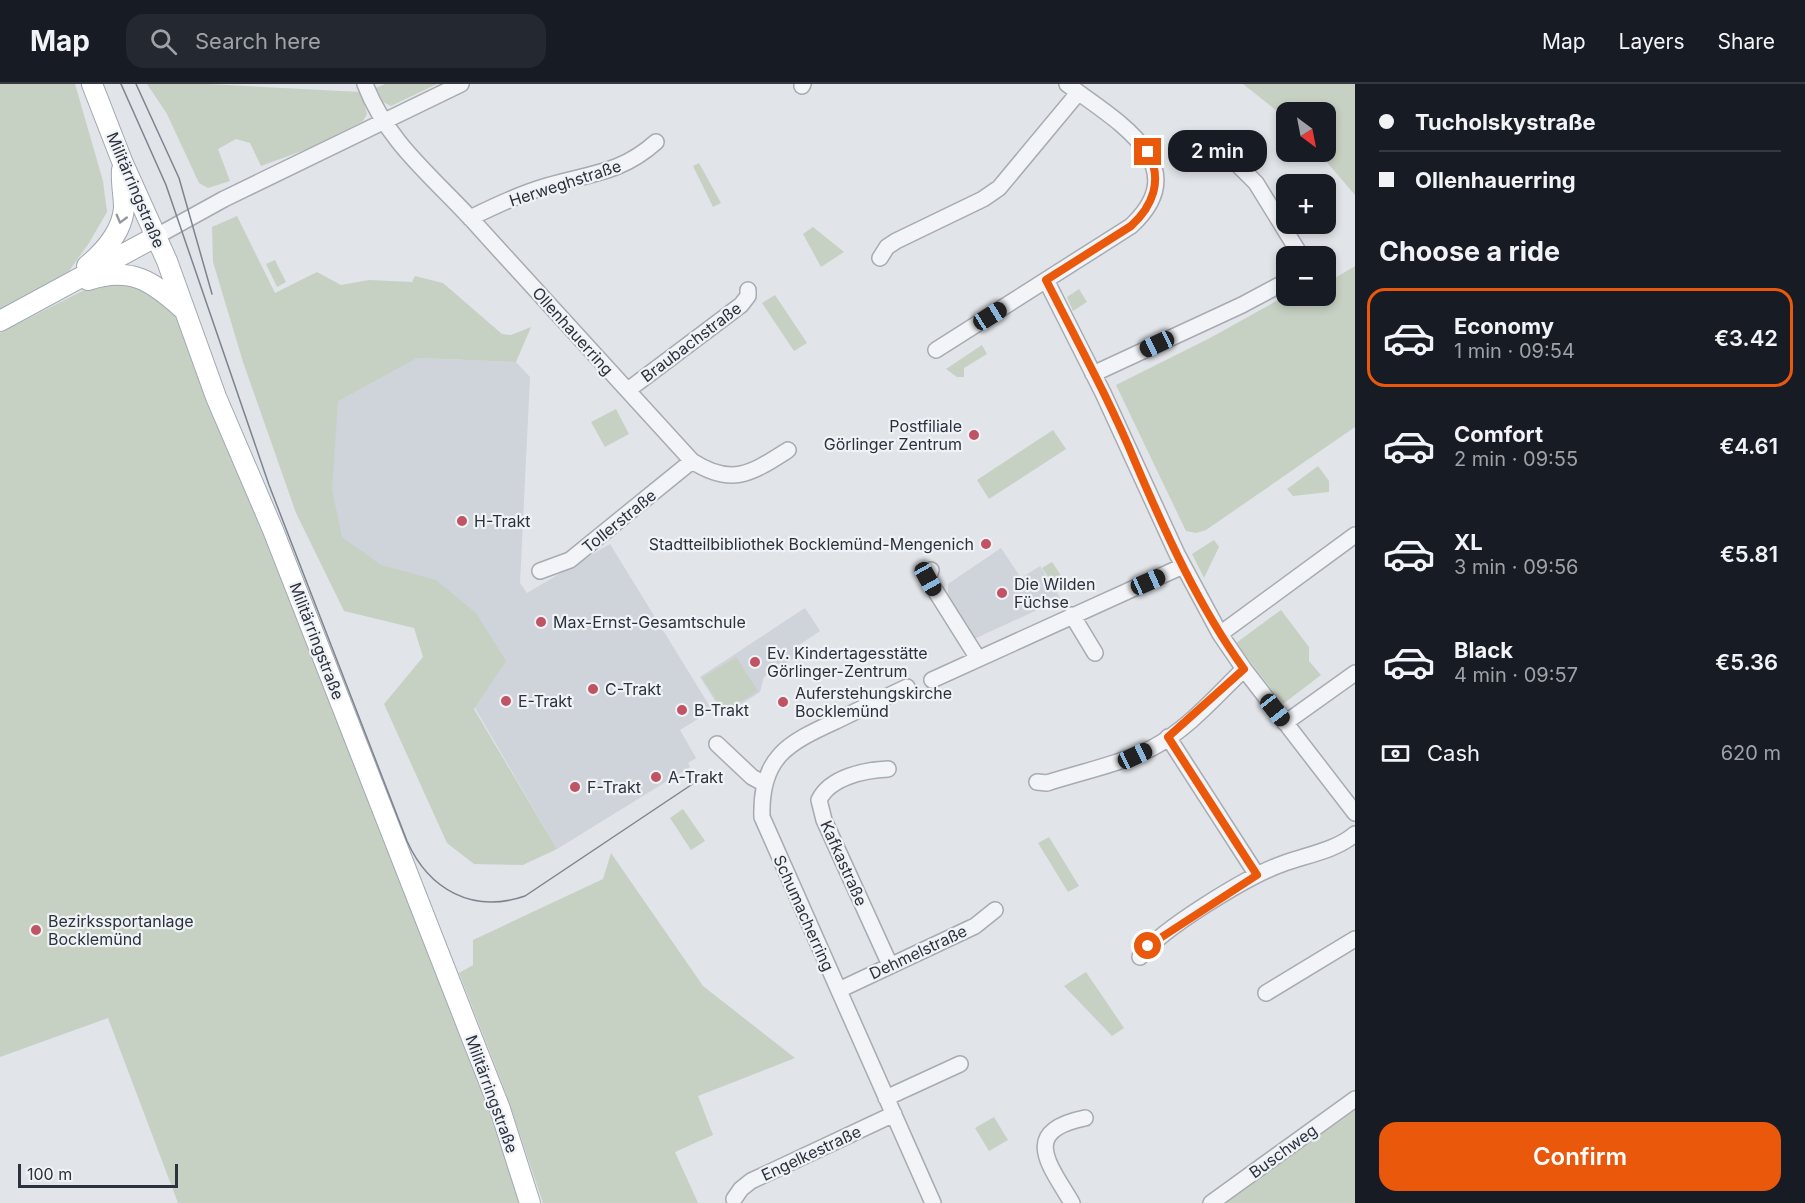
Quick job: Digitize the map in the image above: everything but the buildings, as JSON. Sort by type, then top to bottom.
[{"type":"main road","name":"Militärringstraße","points":[[92,84],[122,161],[157,236],[216,397],[273,530],[496,1099],[530,1203]]},
{"type":"main road","points":[[60,289],[100,255],[119,227],[124,210],[122,161]]},
{"type":"main road","points":[[0,321],[157,236]]},
{"type":"main road","points":[[60,289],[94,278],[120,274],[138,276],[160,288],[185,311]]},
{"type":"street","name":"Ollenhauerring","points":[[365,84],[383,123],[415,163],[470,218],[692,461],[721,475],[740,475],[757,470],[788,450]]},
{"type":"street","points":[[157,236],[224,199],[461,84]]},
{"type":"street","points":[[880,258],[887,247],[896,241],[982,199],[999,188],[1072,88],[1144,146],[1155,170],[1154,194],[1148,207],[1131,226],[936,350]]},
{"type":"street","name":"Herweghstraße","points":[[470,218],[531,191],[615,170],[633,161],[656,142]]},
{"type":"street","points":[[1233,160],[1256,183],[1295,246]]},
{"type":"street","points":[[1046,280],[1183,566],[1220,634],[1244,669],[1355,813]]},
{"type":"street","points":[[1093,374],[1276,287]]},
{"type":"street","name":"Braubachstraße","points":[[628,390],[741,305],[748,296],[748,290]]},
{"type":"street","name":"Tollerstraße","points":[[540,571],[570,560],[692,461]]},
{"type":"street","points":[[1220,634],[1355,535]]},
{"type":"street","points":[[932,680],[977,657],[1183,566]]},
{"type":"street","points":[[931,570],[928,579],[977,657]]},
{"type":"street","points":[[1072,615],[1095,653]]},
{"type":"street","points":[[1037,782],[1047,783],[1135,756],[1168,737],[1244,669]]},
{"type":"street","points":[[1286,723],[1355,673]]},
{"type":"street","name":"Schumacherring","points":[[908,687],[796,740],[778,756],[763,783],[762,817],[933,1203]]},
{"type":"street","points":[[1168,737],[1257,875]]},
{"type":"street","points":[[717,744],[752,777],[763,783]]},
{"type":"street","name":"Kafkastraße","points":[[888,769],[858,773],[829,787],[819,800],[824,820],[890,965]]},
{"type":"street","points":[[1140,957],[1162,934],[1257,875],[1335,846],[1355,834]]},
{"type":"street","name":"Dehmelstraße","points":[[838,990],[975,926],[995,910]]},
{"type":"street","points":[[1266,993],[1355,939]]},
{"type":"street","points":[[886,1098],[960,1064]]},
{"type":"street","name":"Buschweg","points":[[1211,1203],[1355,1099]]},
{"type":"street","name":"Engelkestraße","points":[[734,1198],[751,1181],[894,1114]]},
{"type":"street","points":[[1072,1203],[1047,1161],[1043,1144],[1049,1133],[1061,1125],[1085,1118]]},
{"type":"shaded area","name":"Max-Ernst-Gesamtschule","points":[[393,357],[516,362],[530,377],[520,583],[527,593],[610,544],[712,710],[680,730],[696,758],[688,763],[690,767],[557,849],[407,591],[343,602],[323,407]]},
{"type":"shaded area","name":"Die Wilden Füchse","points":[[1001,548],[1021,578],[1040,566],[1061,599],[974,639],[948,600],[948,584]]},
{"type":"shaded area","name":"Ev. Kindertagesstätte Görlinger-Zentrum","points":[[805,608],[820,631],[793,649],[797,656],[764,677],[760,692],[724,715],[700,677]]},
{"type":"green space","points":[[0,84],[75,84],[103,181],[107,212],[67,274],[0,310]]},
{"type":"green space","points":[[147,84],[208,84],[361,92],[367,114],[363,121],[310,148],[261,166],[250,143],[236,139],[218,149],[230,181],[208,188],[199,183],[167,114]]},
{"type":"green space","points":[[385,84],[437,84],[391,106],[383,102],[376,88]]},
{"type":"green space","points":[[1243,84],[1355,84],[1355,195],[1327,162],[1336,162],[1336,102],[1276,102],[1276,110]]},
{"type":"green space","points":[[1188,132],[1197,155],[1181,160],[1174,140]]},
{"type":"green space","points":[[699,163],[721,203],[713,207],[693,166]]},
{"type":"green space","points":[[237,216],[275,293],[317,272],[341,285],[369,280],[412,282],[415,276],[443,283],[502,334],[511,335],[531,327],[516,362],[417,358],[338,401],[332,489],[342,537],[381,565],[436,580],[476,613],[506,661],[474,709],[557,849],[523,865],[474,864],[447,843],[384,704],[423,657],[414,628],[344,611],[296,513],[243,362],[213,262],[212,227]]},
{"type":"green space","points":[[813,227],[844,252],[821,267],[803,234]]},
{"type":"green space","points":[[275,260],[286,282],[277,287],[266,264]]},
{"type":"green space","points":[[1355,266],[1355,427],[1206,530],[1196,533],[1186,531],[1116,385],[1210,338],[1276,301],[1276,306],[1336,306],[1336,277]]},
{"type":"green space","points":[[113,281],[159,294],[176,317],[357,757],[442,979],[522,1203],[178,1203],[108,1018],[0,1057],[0,333],[90,287]]},
{"type":"green space","points":[[1079,289],[1087,302],[1073,311],[1067,297]]},
{"type":"green space","points":[[775,295],[807,343],[794,351],[762,303]]},
{"type":"green space","points":[[982,345],[987,354],[964,368],[964,377],[957,377],[946,369]]},
{"type":"green space","points":[[616,409],[629,434],[605,447],[591,422]]},
{"type":"green space","points":[[1053,430],[1066,449],[989,499],[977,480]]},
{"type":"green space","points":[[1318,466],[1329,481],[1329,492],[1293,496],[1287,489]]},
{"type":"green space","points":[[1214,540],[1219,547],[1204,578],[1192,554]]},
{"type":"green space","points":[[1052,562],[1064,580],[1055,587],[1042,568]]},
{"type":"green space","points":[[1281,610],[1309,647],[1309,661],[1321,675],[1283,704],[1236,643]]},
{"type":"green space","points":[[736,657],[758,691],[724,712],[702,678]]},
{"type":"green space","points":[[683,809],[705,841],[691,850],[670,818]]},
{"type":"green space","points":[[1049,837],[1079,886],[1068,892],[1038,843]]},
{"type":"green space","points":[[611,853],[703,986],[795,1058],[698,1096],[713,1135],[675,1152],[698,1203],[543,1203],[505,1091],[459,973],[473,965],[473,940],[603,879]]},
{"type":"green space","points":[[1086,972],[1124,1028],[1112,1036],[1064,986]]},
{"type":"green space","points":[[1355,1109],[1355,1203],[1225,1203]]},
{"type":"green space","points":[[994,1117],[1008,1140],[989,1151],[975,1128]]},
{"type":"tram line","points":[[121,84],[166,185],[269,485],[407,841],[427,873],[440,885],[455,894],[471,899],[488,902],[506,901],[525,896],[709,773]]},
{"type":"tram line","points":[[136,84],[179,178],[212,294]]},
{"type":"place","name":"Postfiliale Görlinger Zentrum","points":[[974,435]]},
{"type":"place","name":"H-Trakt","points":[[462,521]]},
{"type":"place","name":"Stadtteilbibliothek Bocklemünd-Mengenich","points":[[986,544]]},
{"type":"place","name":"Die Wilden Füchse","points":[[1002,593]]},
{"type":"place","name":"Max-Ernst-Gesamtschule","points":[[541,622]]},
{"type":"place","name":"Ev. Kindertagesstätte Görlinger-Zentrum","points":[[755,662]]},
{"type":"place","name":"C-Trakt","points":[[593,689]]},
{"type":"place","name":"E-Trakt","points":[[506,701]]},
{"type":"place","name":"Auferstehungskirche Bocklemünd","points":[[783,702]]},
{"type":"place","name":"B-Trakt","points":[[682,710]]},
{"type":"place","name":"A-Trakt","points":[[656,777]]},
{"type":"place","name":"F-Trakt","points":[[575,787]]},
{"type":"place","name":"Bezirkssportanlage Bocklemünd","points":[[36,930]]},
{"type":"route","points":[[1148,152],[1155,170],[1156,183],[1154,194],[1142,216],[1131,226],[1046,280],[1103,393],[1183,566],[1220,634],[1244,669],[1200,711],[1168,737],[1257,875],[1162,934],[1148,946]]}]
